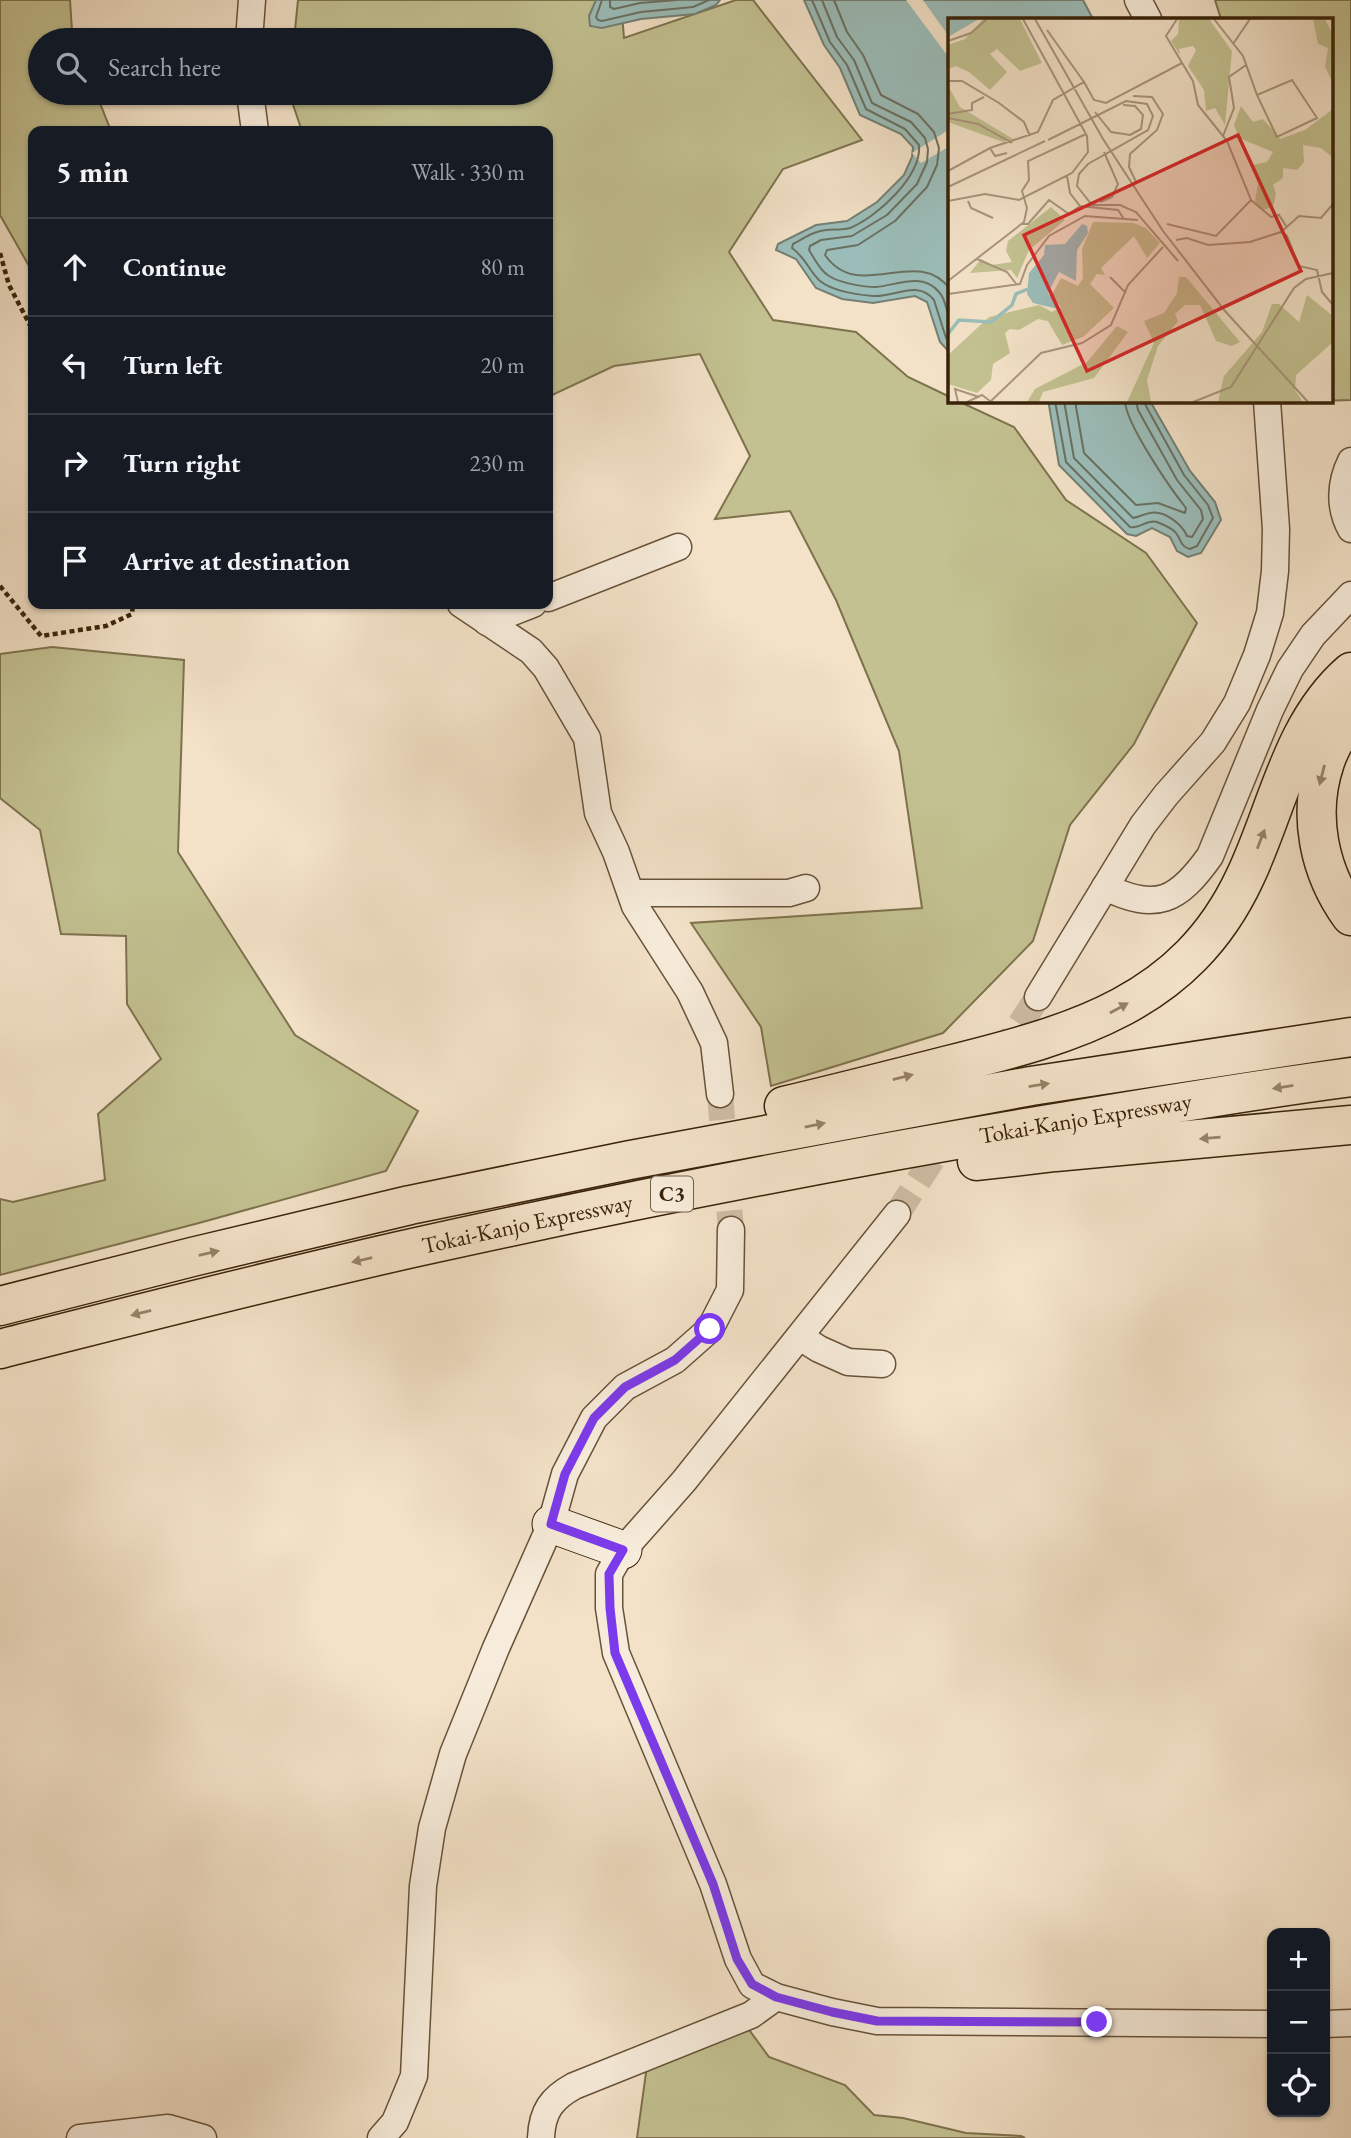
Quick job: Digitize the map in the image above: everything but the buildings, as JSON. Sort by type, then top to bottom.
[{"type":"highway","points":[[410,1205],[714,1124],[1026,1046],[1073,1030],[1121,1007],[1165,979],[1210,936],[1245,877],[1305,731],[1328,697],[1351,672]]},
{"type":"highway","points":[[1351,714],[1325,761],[1316,810],[1318,838],[1325,868],[1337,897],[1351,916]]},
{"type":"highway","name":"Tokai-Kanjo Expressway","points":[[0,1306],[410,1205],[630,1160],[1031,1086],[1351,1037]]},
{"type":"highway","name":"Tokai-Kanjo Expressway","points":[[0,1349],[417,1247],[636,1200],[859,1157],[1139,1109],[1351,1077]]},
{"type":"highway","points":[[417,1247],[480,1241],[822,1179],[1055,1152],[1351,1125]]},
{"type":"street","points":[[250,28],[252,0]]},
{"type":"street","points":[[1139,0],[1147,18]]},
{"type":"street","points":[[252,105],[254,126]]},
{"type":"street","points":[[1038,997],[1143,825],[1213,742],[1237,703],[1257,655],[1270,613],[1275,561],[1276,529],[1268,402]]},
{"type":"street","points":[[1351,461],[1343,482],[1342,496],[1346,521],[1351,529]]},
{"type":"street","points":[[553,596],[678,547]]},
{"type":"street","points":[[1105,887],[1125,897],[1147,901],[1167,898],[1184,888],[1198,874],[1210,856],[1270,710],[1290,669],[1312,635],[1351,596]]},
{"type":"street","points":[[468,609],[531,650],[545,668],[587,738],[597,813],[616,852],[635,906],[690,992],[714,1043],[720,1094]]},
{"type":"street","points":[[486,622],[520,609]]},
{"type":"street","points":[[631,893],[789,893],[806,888]]},
{"type":"street","points":[[897,1214],[684,1481],[623,1550],[609,1574],[615,1653],[713,1884],[737,1959],[752,1984],[776,1997],[877,2021],[1267,2024]]},
{"type":"street","points":[[396,2132],[414,2076],[423,1886],[432,1828],[453,1754],[551,1524],[565,1474],[594,1418],[625,1387],[675,1360],[710,1329],[730,1290],[731,1230]]},
{"type":"street","points":[[800,1337],[848,1362],[882,1364]]},
{"type":"street","points":[[551,1524],[623,1550]]},
{"type":"street","points":[[541,2138],[541,2124],[556,2096],[751,2015],[776,1997]]},
{"type":"street","points":[[1330,2024],[1351,2022]]},
{"type":"street","points":[[80,2138],[168,2128],[203,2138]]},
{"type":"path","points":[[0,253],[9,285],[28,321]]},
{"type":"path","points":[[0,586],[41,636],[106,626],[132,614],[132,609]]},
{"type":"shaded area","points":[[0,0],[70,0],[72,28],[28,28],[28,105],[101,105],[109,126],[28,126],[28,264],[0,215]]},
{"type":"shaded area","points":[[298,0],[621,0],[624,38],[736,0],[753,0],[862,140],[783,169],[729,252],[773,320],[856,332],[908,377],[948,396],[948,402],[960,402],[1014,427],[1066,500],[1146,553],[1197,623],[1134,744],[1070,825],[1033,941],[943,1033],[771,1086],[761,1027],[691,923],[922,908],[899,751],[836,600],[790,511],[715,519],[750,456],[700,354],[614,366],[553,395],[553,126],[300,126],[293,105],[553,105],[553,28],[295,28]]},
{"type":"shaded area","points":[[1215,0],[1351,0],[1351,400],[1334,401],[1334,18],[1221,18]]},
{"type":"shaded area","points":[[52,647],[184,660],[178,852],[295,1035],[418,1111],[386,1171],[0,1275],[0,1199],[13,1202],[105,1180],[98,1114],[161,1059],[127,1004],[126,936],[61,934],[40,830],[0,798],[0,654]]},
{"type":"shaded area","points":[[747,2027],[769,2057],[845,2085],[874,2115],[903,2118],[966,2133],[1025,2138],[637,2138],[649,2051]]},
{"type":"water","points":[[596,0],[720,0],[716,5],[695,14],[641,19],[602,28],[590,26],[589,16]]},
{"type":"water","points":[[804,0],[1083,0],[1092,18],[948,18],[948,351],[940,342],[927,302],[915,296],[873,303],[842,299],[816,288],[796,259],[776,250],[778,244],[816,225],[847,221],[877,202],[904,175],[912,157],[913,147],[901,134],[860,115],[840,68],[824,45]]},
{"type":"water","points":[[1048,402],[1151,402],[1190,471],[1215,502],[1221,520],[1201,553],[1188,557],[1177,551],[1170,537],[1152,528],[1136,536],[1127,534],[1059,465]]},
{"type":"pier","points":[[906,0],[923,0],[948,35],[948,56]]},
{"type":"pier","points":[[948,130],[948,147],[921,163],[912,153]]},
{"type":"tunnel","points":[[999,1057],[1038,997]]},
{"type":"tunnel","points":[[897,1214],[978,1089]]},
{"type":"tunnel","points":[[720,1094],[731,1230]]},
{"type":"route","points":[[710,1329],[675,1360],[625,1387],[594,1418],[565,1474],[551,1524],[623,1550],[609,1574],[615,1653],[713,1884],[737,1959],[752,1984],[776,1997],[877,2021],[1097,2022]]}]
